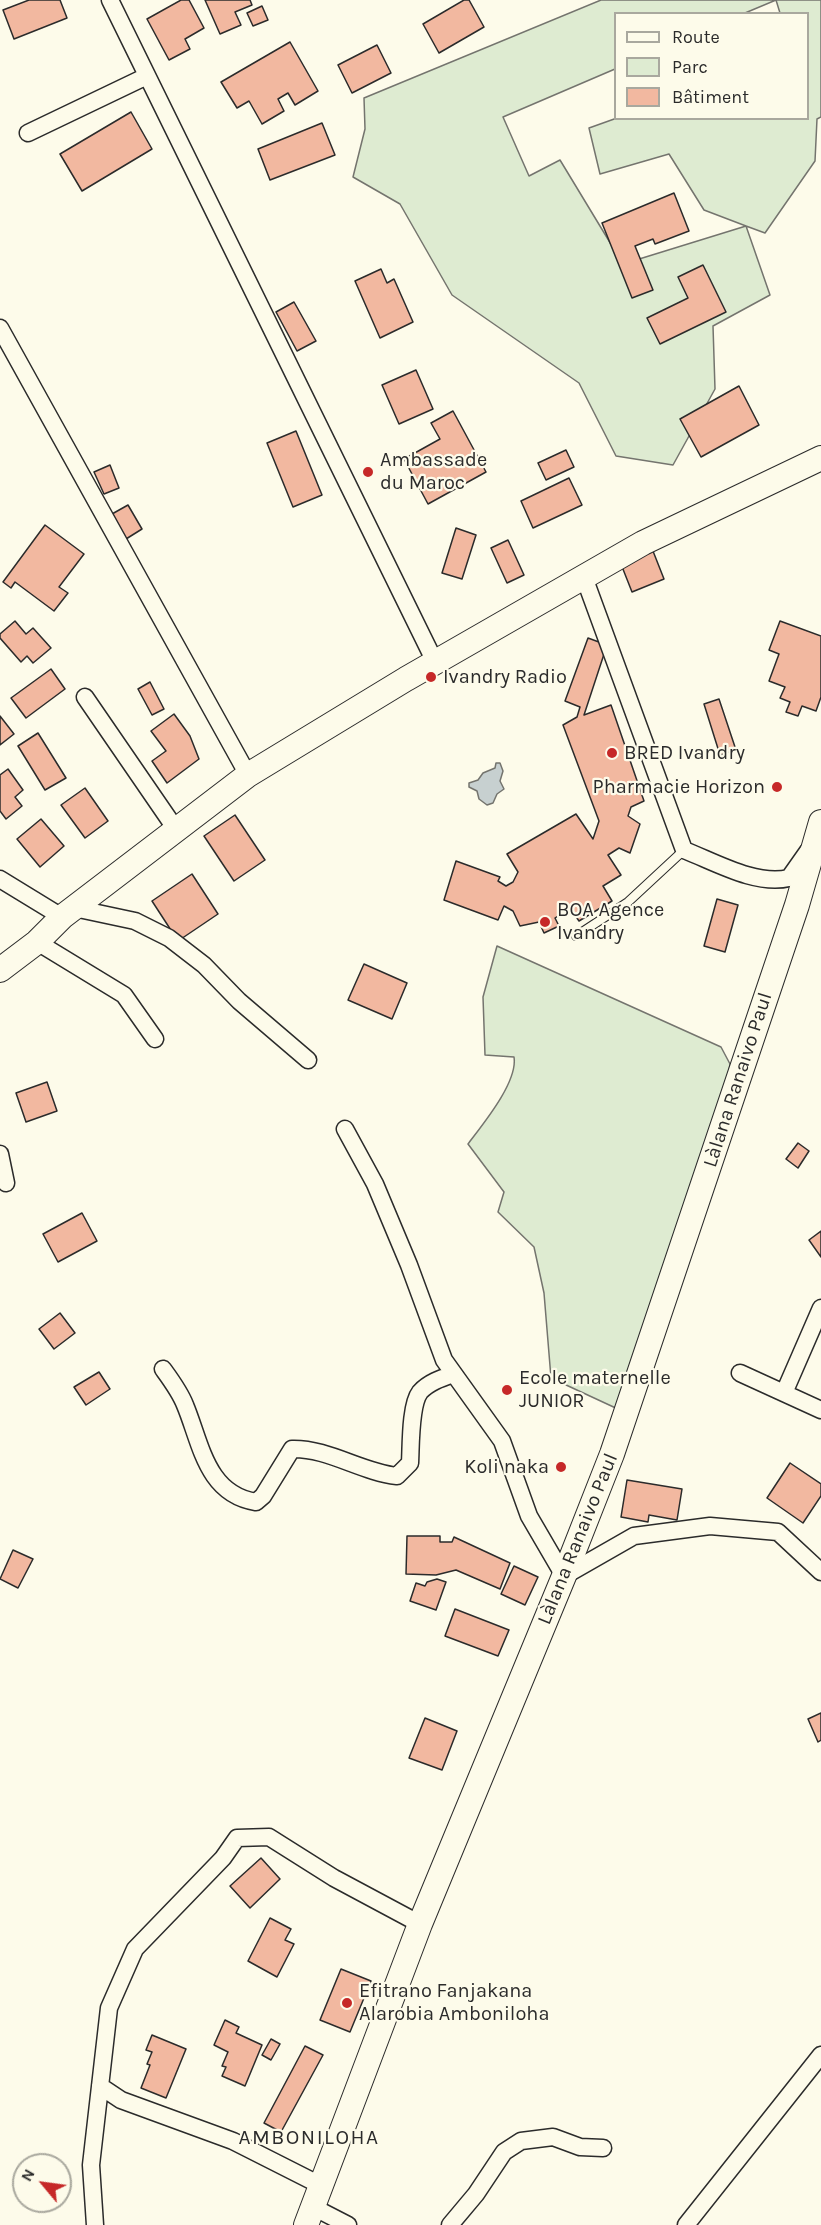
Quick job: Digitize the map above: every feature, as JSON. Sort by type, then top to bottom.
[{"type":"street","points":[[110,0],[435,662]]},
{"type":"street","points":[[28,133],[147,76]]},
{"type":"street","points":[[0,328],[248,775]]},
{"type":"street","points":[[0,970],[37,942],[68,912],[175,828],[248,775],[435,662],[643,543],[821,458]]},
{"type":"street","points":[[584,577],[684,850],[744,873],[776,881],[789,878],[819,836]]},
{"type":"street","points":[[85,697],[175,828]]},
{"type":"street","name":"Làlana Ranaivo Paul","points":[[313,2206],[420,1924],[564,1576],[629,1409],[819,836]]},
{"type":"street","points":[[0,879],[68,912],[135,921],[169,938],[204,965],[239,1001],[308,1060]]},
{"type":"street","points":[[37,942],[124,995],[155,1039]]},
{"type":"street","points":[[345,1129],[375,1184],[409,1265],[444,1360],[502,1441],[529,1516],[564,1576],[634,1536],[710,1526],[778,1532],[821,1572]]},
{"type":"street","points":[[0,1154],[6,1183]]},
{"type":"street","points":[[784,1393],[821,1308]]},
{"type":"street","points":[[164,1368],[185,1404],[199,1447],[220,1483],[228,1492],[256,1502],[263,1496],[292,1449],[306,1448],[374,1473],[397,1476],[410,1463],[412,1422],[419,1393],[433,1381],[454,1374]]},
{"type":"street","points":[[740,1373],[821,1410]]},
{"type":"street","points":[[95,2225],[91,2165],[109,2008],[135,1949],[224,1857],[237,1838],[268,1837],[334,1878],[420,1924]]},
{"type":"street","points":[[686,2225],[821,2055]]},
{"type":"street","points":[[100,2086],[121,2100],[233,2142],[313,2206],[348,2225]]},
{"type":"street","points":[[96,2118],[121,2100]]},
{"type":"street","points":[[450,2225],[476,2194],[504,2152],[521,2141],[553,2136],[580,2147],[603,2148]]},
{"type":"lane","points":[[576,936],[627,902],[684,850]]},
{"type":"green space","points":[[601,0],[776,0],[747,12],[614,12],[614,69],[503,117],[529,176],[560,160],[623,264],[746,226],[770,295],[713,326],[715,389],[673,465],[616,456],[579,383],[452,295],[400,204],[353,177],[365,129],[364,98]]},
{"type":"green space","points":[[776,0],[821,0],[821,117],[817,119],[815,161],[765,233],[704,210],[669,154],[600,174],[589,128],[614,119],[809,120],[809,12],[780,12]]},
{"type":"green space","points":[[497,946],[721,1047],[730,1064],[722,1112],[620,1410],[551,1378],[544,1293],[534,1247],[498,1212],[504,1192],[468,1144],[498,1102],[511,1078],[514,1067],[514,1057],[485,1055],[483,997]]},
{"type":"shaded area","points":[[496,763],[500,763],[503,771],[500,781],[504,789],[497,794],[493,803],[487,805],[479,799],[477,791],[469,787],[469,783],[478,780],[483,773],[495,768]]},
{"type":"building","points":[[29,0],[60,0],[67,18],[14,39],[3,10]]},
{"type":"building","points":[[181,0],[189,0],[204,28],[185,39],[190,49],[169,60],[147,19]]},
{"type":"building","points":[[205,0],[250,0],[252,5],[235,12],[241,25],[220,34]]},
{"type":"building","points":[[464,0],[469,0],[484,27],[439,53],[423,24]]},
{"type":"building","points":[[262,6],[268,20],[253,26],[247,13]]},
{"type":"building","points":[[290,42],[318,91],[295,105],[288,93],[278,99],[284,111],[262,124],[249,101],[237,108],[221,82]]},
{"type":"building","points":[[377,45],[391,73],[352,93],[338,65]]},
{"type":"building","points":[[131,112],[152,149],[82,191],[60,154]]},
{"type":"building","points":[[322,123],[335,155],[270,180],[258,149]]},
{"type":"building","points":[[674,193],[689,231],[655,244],[653,239],[635,246],[653,290],[632,298],[602,223]]},
{"type":"building","points":[[703,265],[726,312],[660,344],[647,318],[688,298],[678,277]]},
{"type":"building","points":[[381,269],[387,283],[394,279],[413,322],[380,338],[355,281]]},
{"type":"building","points":[[294,302],[316,341],[297,351],[276,312]]},
{"type":"building","points":[[416,370],[433,409],[399,424],[382,385]]},
{"type":"building","points":[[739,386],[759,425],[701,457],[680,419]]},
{"type":"building","points":[[453,411],[486,472],[428,504],[404,459],[440,439],[431,423]]},
{"type":"building","points":[[296,431],[322,495],[293,507],[267,443]]},
{"type":"building","points":[[566,450],[574,467],[546,480],[538,463]]},
{"type":"building","points":[[110,465],[119,488],[104,494],[94,472]]},
{"type":"building","points":[[569,478],[582,505],[533,528],[521,501]]},
{"type":"building","points":[[128,505],[142,529],[126,539],[112,514]]},
{"type":"building","points":[[45,525],[84,554],[59,587],[68,593],[54,611],[15,582],[11,588],[3,582]]},
{"type":"building","points":[[456,528],[476,535],[462,579],[442,573]]},
{"type":"building","points":[[508,540],[524,575],[507,583],[491,548]]},
{"type":"building","points":[[651,546],[664,579],[632,592],[619,559]]},
{"type":"building","points":[[15,621],[26,634],[33,628],[51,648],[33,663],[27,656],[21,662],[0,638],[0,634]]},
{"type":"building","points":[[780,621],[821,636],[821,697],[816,711],[802,706],[798,716],[786,712],[790,702],[780,698],[785,687],[769,681],[779,654],[769,650]]},
{"type":"building","points":[[588,638],[607,645],[584,715],[611,705],[644,801],[631,807],[628,816],[640,824],[630,853],[619,848],[608,855],[621,875],[603,886],[612,901],[579,921],[570,908],[555,918],[559,926],[544,933],[539,922],[520,926],[513,911],[504,906],[498,920],[444,900],[456,861],[500,877],[498,881],[506,886],[513,882],[518,872],[507,854],[576,814],[593,839],[599,821],[563,725],[577,717],[580,707],[565,701]]},
{"type":"building","points":[[51,669],[65,689],[26,718],[11,698]]},
{"type":"building","points":[[150,682],[164,709],[152,715],[138,689]]},
{"type":"building","points":[[719,699],[736,750],[720,755],[704,704]]},
{"type":"building","points":[[174,714],[190,736],[199,759],[167,783],[152,761],[166,751],[151,731]]},
{"type":"building","points":[[0,716],[14,734],[0,745]]},
{"type":"building","points":[[38,733],[66,778],[45,790],[18,746]]},
{"type":"building","points":[[8,769],[23,790],[15,797],[22,806],[6,819],[0,811],[0,775]]},
{"type":"building","points":[[85,788],[108,821],[85,838],[61,805]]},
{"type":"building","points":[[235,815],[265,860],[234,881],[204,836]]},
{"type":"building","points":[[41,819],[64,846],[40,867],[17,839]]},
{"type":"building","points":[[192,874],[218,914],[178,941],[152,901]]},
{"type":"building","points":[[717,899],[738,905],[725,952],[704,946]]},
{"type":"building","points":[[364,964],[407,983],[392,1019],[348,1000]]},
{"type":"building","points":[[47,1082],[57,1111],[26,1122],[16,1093]]},
{"type":"building","points":[[798,1143],[809,1151],[798,1168],[786,1159]]},
{"type":"building","points":[[82,1213],[97,1241],[58,1262],[43,1234]]},
{"type":"building","points":[[821,1231],[821,1257],[809,1240]]},
{"type":"building","points":[[60,1313],[75,1333],[54,1349],[39,1329]]},
{"type":"building","points":[[99,1372],[110,1389],[86,1405],[74,1387]]},
{"type":"building","points":[[790,1463],[821,1484],[821,1496],[803,1523],[767,1498]]},
{"type":"building","points":[[627,1480],[682,1489],[677,1520],[649,1515],[648,1522],[621,1517]]},
{"type":"building","points":[[407,1536],[440,1536],[440,1542],[452,1542],[454,1537],[510,1563],[500,1589],[456,1570],[436,1575],[406,1574]]},
{"type":"building","points":[[13,1550],[33,1559],[18,1588],[0,1579]]},
{"type":"building","points":[[514,1566],[538,1577],[525,1605],[501,1594]]},
{"type":"building","points":[[437,1579],[446,1582],[436,1610],[410,1601],[416,1583],[425,1586],[427,1582]]},
{"type":"building","points":[[455,1609],[509,1630],[498,1656],[445,1636]]},
{"type":"building","points":[[821,1713],[821,1740],[818,1742],[808,1719]]},
{"type":"building","points":[[425,1718],[457,1731],[442,1770],[409,1758]]},
{"type":"building","points":[[261,1858],[280,1879],[250,1908],[230,1886]]},
{"type":"building","points":[[270,1918],[291,1929],[285,1940],[294,1944],[277,1977],[248,1961]]},
{"type":"building","points":[[341,1969],[371,1981],[350,2032],[320,2020]]},
{"type":"building","points":[[225,2020],[239,2027],[236,2033],[262,2045],[245,2086],[222,2076],[226,2067],[222,2066],[228,2052],[214,2045]]},
{"type":"building","points":[[152,2035],[186,2049],[166,2098],[141,2088],[150,2065],[147,2064],[152,2052],[146,2050]]},
{"type":"building","points":[[271,2039],[280,2044],[271,2060],[262,2055]]},
{"type":"building","points":[[305,2046],[323,2055],[281,2132],[264,2123]]},
{"type":"place","name":"Ambassade du Maroc","points":[[368,472]]},
{"type":"place","name":"Ivandry Radio","points":[[431,677]]},
{"type":"place","name":"BRED Ivandry","points":[[612,753]]},
{"type":"place","name":"Pharmacie Horizon","points":[[777,787]]},
{"type":"place","name":"BOA Agence Ivandry","points":[[545,922]]},
{"type":"place","name":"Ecole maternelle JUNIOR","points":[[507,1390]]},
{"type":"place","name":"Koli naka","points":[[561,1467]]},
{"type":"place","name":"Efitrano Fanjakana Alarobia Amboniloha","points":[[347,2003]]},
{"type":"district","name":"AMBONILOHA","points":[[309,2138]]}]
